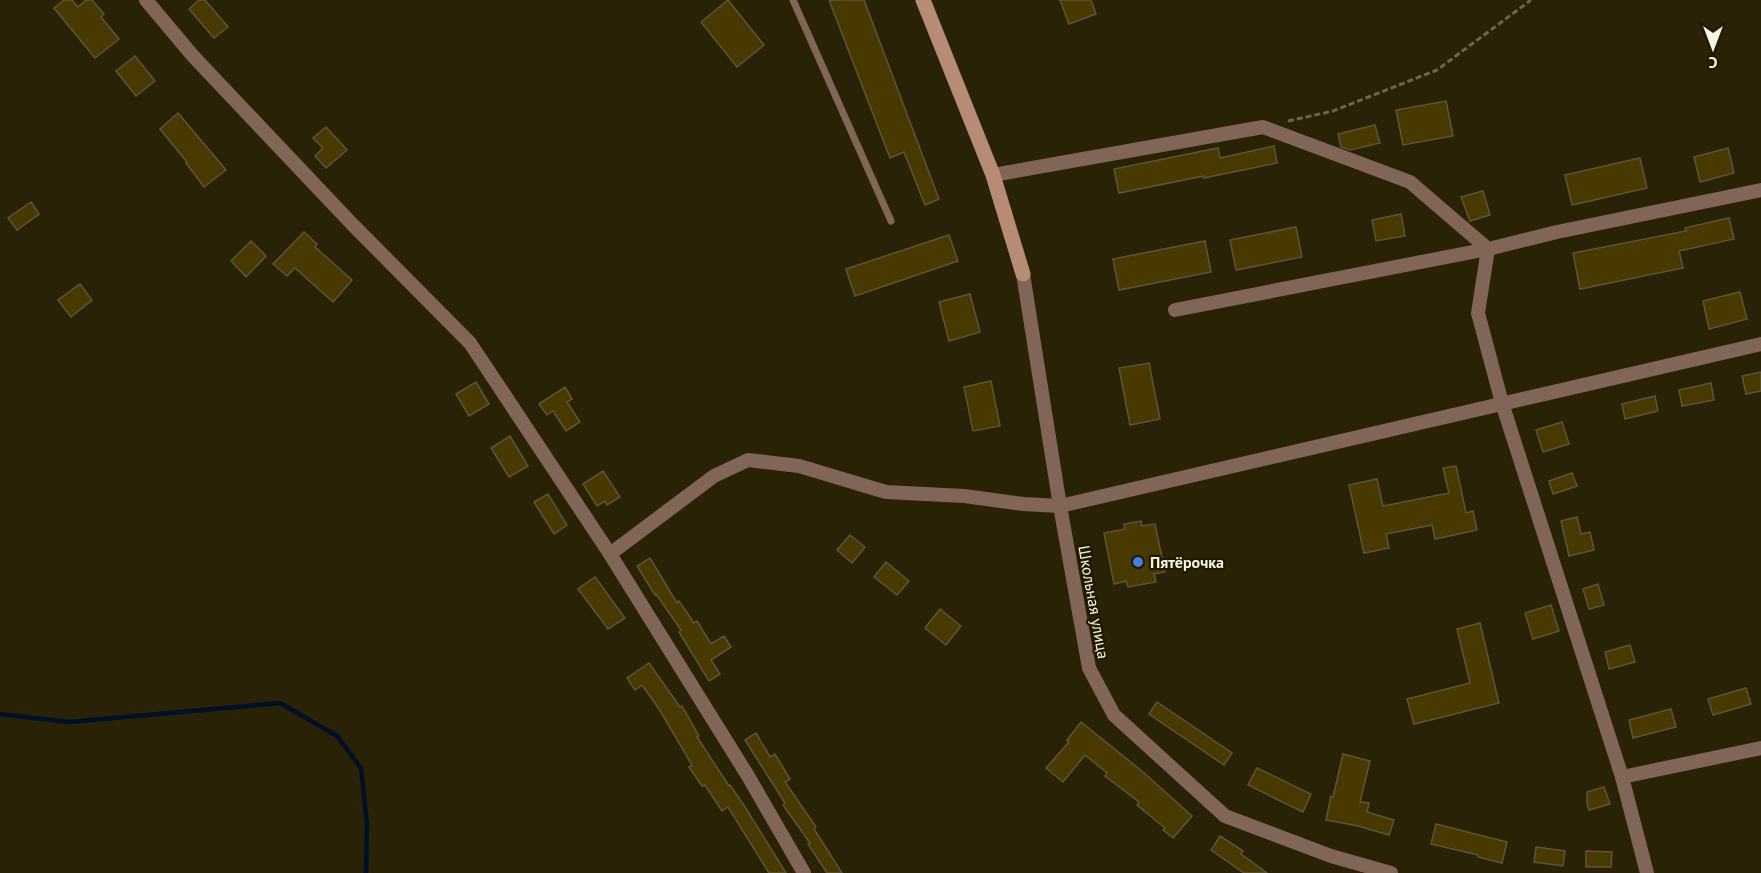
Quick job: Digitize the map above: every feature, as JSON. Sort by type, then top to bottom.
[{"type":"street","points":[[146,0],[193,56],[352,224],[470,343],[610,555],[748,776],[804,873]]},
{"type":"street","points":[[923,0],[993,176],[1023,274]]},
{"type":"street","points":[[993,176],[1263,127],[1410,182],[1488,249]]},
{"type":"street","points":[[1174,310],[1488,249],[1557,232],[1761,190]]},
{"type":"street","points":[[1488,249],[1478,313],[1503,403],[1622,777],[1647,873]]},
{"type":"street","name":"Школьная улица","points":[[1023,274],[1060,506],[1089,668],[1114,716],[1225,816],[1331,856],[1391,873]]},
{"type":"street","points":[[610,555],[714,476],[748,460],[799,466],[886,492],[964,496],[1023,504],[1060,506],[1761,344]]},
{"type":"street","points":[[1622,777],[1761,748]]},
{"type":"street","points":[[1331,856],[1349,873]]},
{"type":"lane","points":[[793,0],[891,221]]},
{"type":"path","points":[[1263,127],[1333,111],[1437,69],[1531,0]]},
{"type":"building","points":[[64,0],[72,0],[78,7],[86,0],[92,0],[104,14],[101,17],[119,39],[95,58],[54,8]]},
{"type":"building","points":[[199,0],[205,0],[228,27],[214,38],[189,9]]},
{"type":"building","points":[[728,0],[764,45],[737,67],[701,22]]},
{"type":"building","points":[[829,0],[864,0],[939,199],[925,205],[904,152],[890,158]]},
{"type":"building","points":[[1060,0],[1091,0],[1096,14],[1069,24]]},
{"type":"building","points":[[135,56],[155,81],[136,96],[116,71]]},
{"type":"building","points":[[1446,101],[1453,136],[1403,145],[1396,110]]},
{"type":"building","points":[[178,113],[226,170],[204,187],[160,129]]},
{"type":"building","points":[[1375,125],[1380,143],[1350,150],[1341,147],[1338,134]]},
{"type":"building","points":[[326,127],[347,150],[326,168],[315,156],[323,148],[313,138]]},
{"type":"building","points":[[1274,146],[1277,163],[1119,193],[1114,169],[1218,148],[1220,158]]},
{"type":"building","points":[[1728,148],[1734,173],[1700,182],[1694,157]]},
{"type":"building","points":[[1640,158],[1647,188],[1572,205],[1565,175]]},
{"type":"building","points":[[1483,191],[1490,215],[1470,221],[1461,197]]},
{"type":"building","points":[[31,202],[39,214],[17,230],[8,218]]},
{"type":"building","points":[[1401,214],[1405,236],[1376,241],[1372,220]]},
{"type":"building","points":[[1729,218],[1734,239],[1679,251],[1683,268],[1580,289],[1573,253],[1686,231],[1685,228]]},
{"type":"building","points":[[1296,227],[1302,257],[1236,270],[1230,240]]},
{"type":"building","points":[[304,232],[317,244],[315,247],[352,280],[333,302],[295,268],[287,276],[273,264]]},
{"type":"building","points":[[949,235],[958,261],[855,296],[846,269]]},
{"type":"building","points":[[251,241],[266,256],[246,277],[231,261]]},
{"type":"building","points":[[1205,241],[1211,272],[1119,290],[1113,259]]},
{"type":"building","points":[[80,284],[92,300],[71,317],[58,300]]},
{"type":"building","points":[[1740,292],[1747,319],[1709,329],[1703,301]]},
{"type":"building","points":[[970,294],[980,332],[949,341],[939,302]]},
{"type":"building","points":[[1149,363],[1160,419],[1130,425],[1119,368]]},
{"type":"building","points":[[1761,372],[1761,391],[1746,394],[1742,376]]},
{"type":"building","points":[[991,381],[1000,426],[973,431],[964,387]]},
{"type":"building","points":[[476,382],[489,404],[469,416],[456,394]]},
{"type":"building","points":[[1711,383],[1714,400],[1682,406],[1679,390]]},
{"type":"building","points":[[565,387],[572,399],[567,402],[580,422],[566,431],[553,411],[547,415],[539,404]]},
{"type":"building","points":[[1655,396],[1658,411],[1625,419],[1622,404]]},
{"type":"building","points":[[1562,422],[1569,444],[1543,452],[1536,430]]},
{"type":"building","points":[[510,436],[528,466],[509,477],[491,448]]},
{"type":"building","points":[[1456,466],[1466,513],[1473,511],[1477,530],[1435,539],[1432,525],[1386,534],[1389,548],[1364,553],[1349,485],[1377,479],[1383,506],[1449,493],[1443,468]]},
{"type":"building","points":[[603,471],[620,497],[607,505],[605,501],[597,506],[583,484]]},
{"type":"building","points":[[1572,473],[1577,486],[1553,494],[1549,481]]},
{"type":"building","points":[[548,494],[567,525],[554,534],[534,502]]},
{"type":"building","points":[[1577,517],[1581,534],[1590,532],[1594,550],[1569,556],[1561,521]]},
{"type":"building","points":[[1141,521],[1142,526],[1155,524],[1165,572],[1154,574],[1156,582],[1128,587],[1126,581],[1114,584],[1104,533],[1125,529],[1124,524]]},
{"type":"building","points":[[850,535],[865,547],[852,563],[837,550]]},
{"type":"building","points":[[650,558],[677,603],[679,601],[694,623],[697,621],[711,644],[724,636],[731,647],[711,660],[720,674],[709,681],[679,632],[681,630],[637,566]]},
{"type":"building","points":[[886,562],[909,581],[897,595],[874,577]]},
{"type":"building","points":[[595,577],[625,618],[608,629],[578,589]]},
{"type":"building","points":[[1598,584],[1604,605],[1589,609],[1583,589]]},
{"type":"building","points":[[1551,605],[1559,631],[1533,639],[1525,613]]},
{"type":"building","points":[[940,609],[961,626],[946,645],[925,628]]},
{"type":"building","points":[[1480,623],[1499,703],[1414,724],[1407,699],[1470,683],[1457,629]]},
{"type":"building","points":[[1630,645],[1635,662],[1609,669],[1605,652]]},
{"type":"building","points":[[649,663],[680,707],[682,706],[699,736],[697,737],[745,807],[786,873],[769,873],[728,807],[722,811],[705,785],[702,786],[689,767],[692,765],[642,685],[635,690],[627,678]]},
{"type":"building","points":[[1746,688],[1751,704],[1713,715],[1708,699]]},
{"type":"building","points":[[1157,702],[1232,753],[1224,765],[1149,714]]},
{"type":"building","points":[[1671,709],[1676,727],[1633,738],[1629,720]]},
{"type":"building","points":[[1081,722],[1143,772],[1192,816],[1173,838],[1163,830],[1165,828],[1137,805],[1139,802],[1105,776],[1107,773],[1085,755],[1063,782],[1046,768],[1069,742],[1067,740]]},
{"type":"building","points":[[756,733],[770,757],[775,754],[790,779],[785,782],[816,827],[814,829],[842,873],[827,873],[808,844],[810,843],[783,805],[785,803],[745,740]]},
{"type":"building","points":[[1343,754],[1370,761],[1360,802],[1369,803],[1367,812],[1394,820],[1389,835],[1326,820]]},
{"type":"building","points":[[1257,768],[1311,794],[1303,812],[1248,785]]},
{"type":"building","points":[[1604,787],[1610,804],[1589,810],[1587,792]]},
{"type":"building","points":[[1436,824],[1507,842],[1502,863],[1431,844]]},
{"type":"building","points":[[1220,836],[1243,851],[1241,854],[1267,873],[1244,873],[1211,850]]},
{"type":"building","points":[[1536,847],[1565,851],[1563,866],[1534,862]]},
{"type":"building","points":[[1586,851],[1612,852],[1611,867],[1586,867]]},
{"type":"waterway","points":[[0,714],[69,722],[280,703],[337,736],[361,768],[367,824],[366,873]]},
{"type":"place","name":"Пятёрочка","points":[[1138,562]]}]
